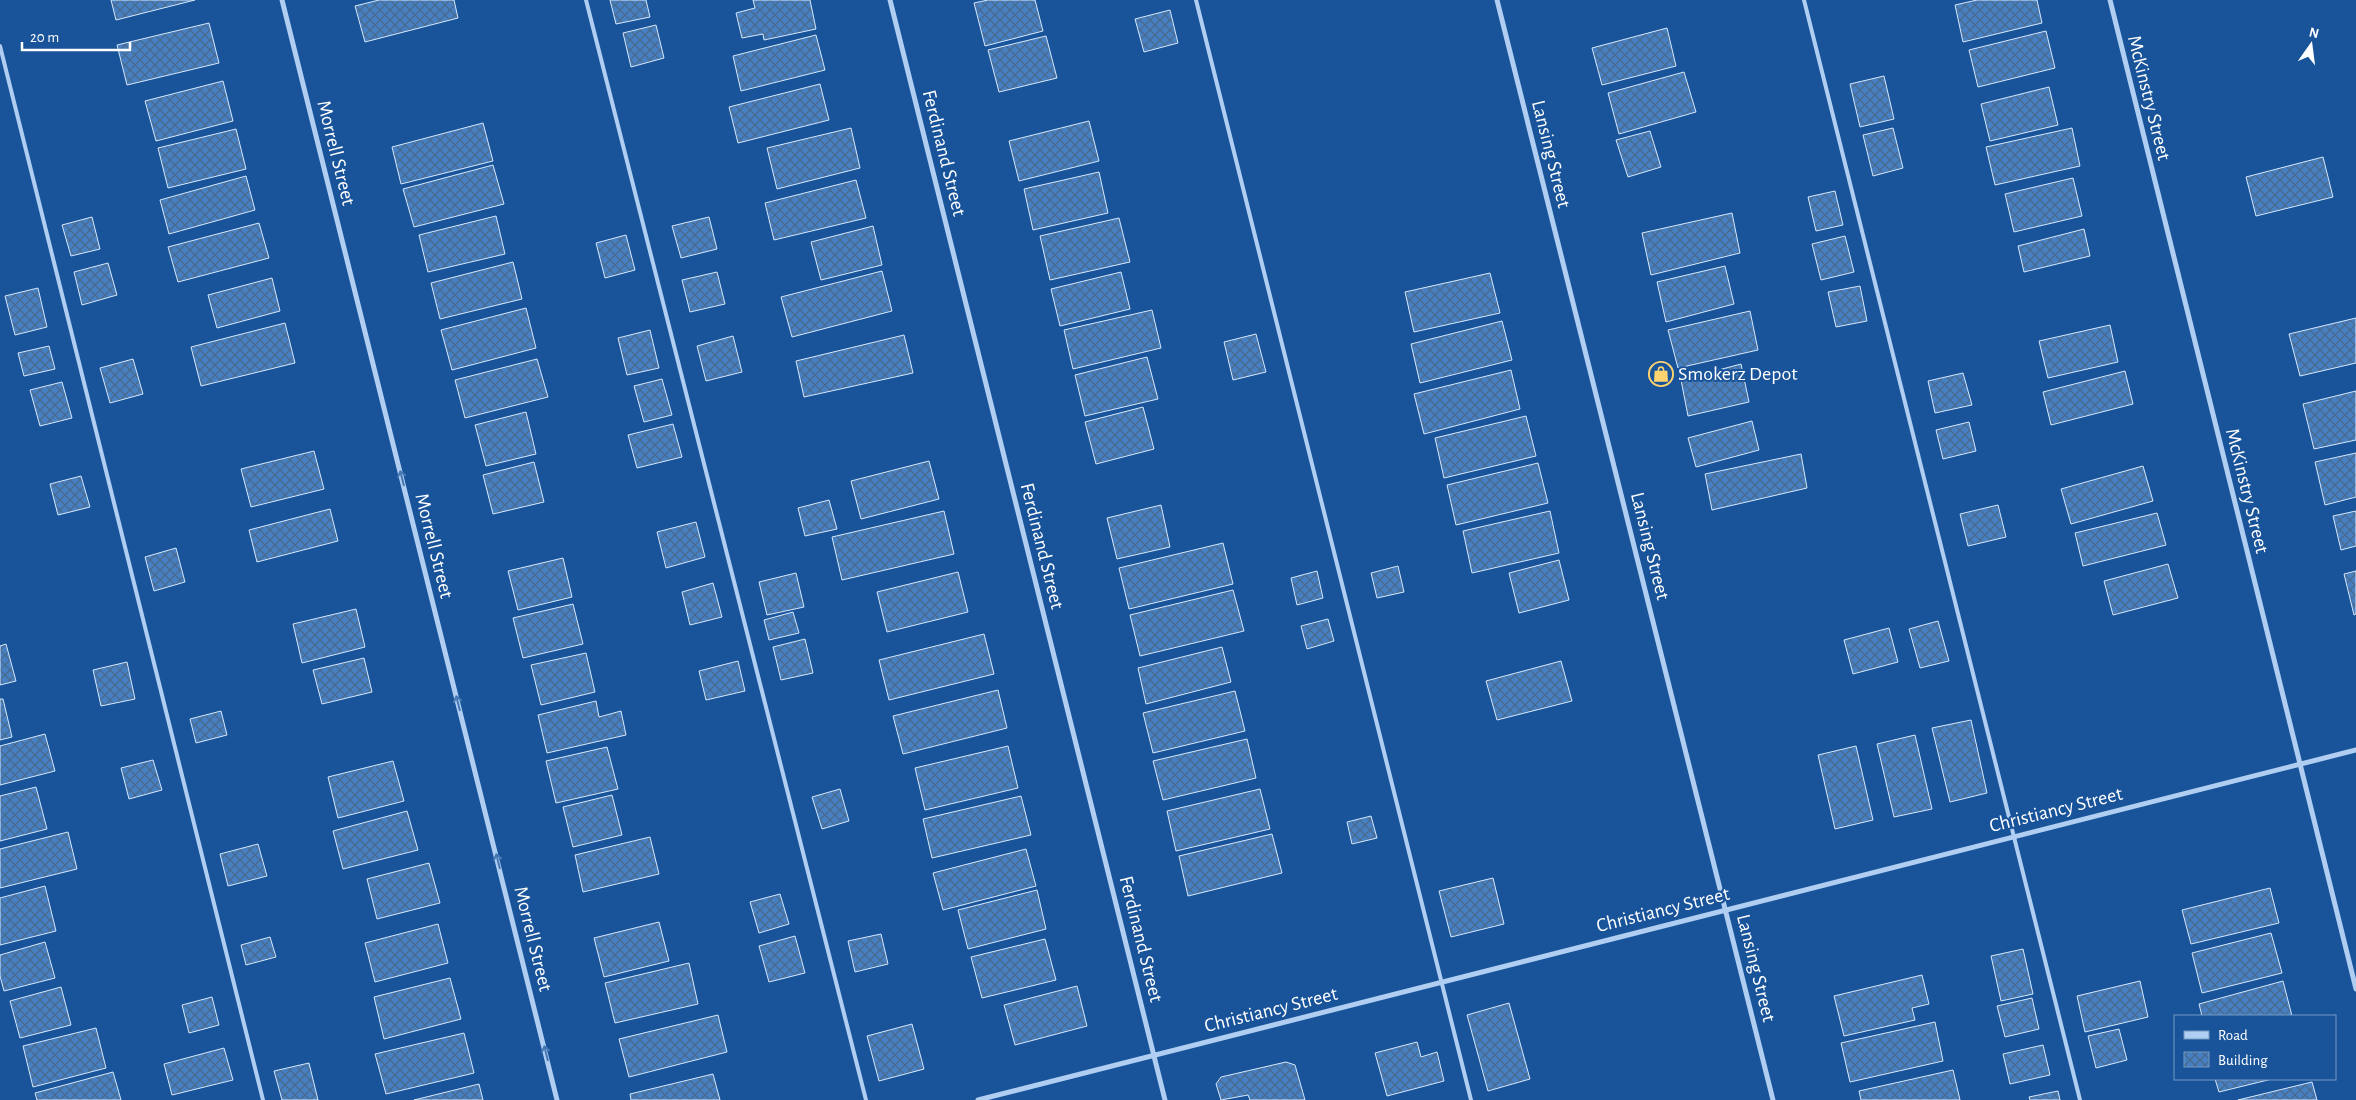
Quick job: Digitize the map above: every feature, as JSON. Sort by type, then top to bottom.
[{"type":"street","name":"Morrell Street","points":[[282,0],[557,1100]]},
{"type":"street","name":"Ferdinand Street","points":[[890,0],[1165,1100]]},
{"type":"street","name":"Lansing Street","points":[[1497,0],[1773,1100]]},
{"type":"street","name":"McKinstry Street","points":[[2110,0],[2356,989]]},
{"type":"street","name":"Christiancy Street","points":[[978,1100],[2356,750]]},
{"type":"lane","points":[[586,0],[866,1100]]},
{"type":"lane","points":[[1196,0],[1471,1100]]},
{"type":"lane","points":[[1804,0],[2080,1100]]},
{"type":"lane","points":[[0,46],[263,1100]]},
{"type":"building","points":[[111,0],[195,0],[116,20]]},
{"type":"building","points":[[379,0],[454,0],[458,18],[365,42],[355,6]]},
{"type":"building","points":[[610,0],[646,0],[650,17],[616,24]]},
{"type":"building","points":[[753,0],[810,0],[816,29],[764,40],[763,34],[742,38],[736,13],[755,8]]},
{"type":"building","points":[[988,0],[1035,0],[1043,31],[985,46],[974,3]]},
{"type":"building","points":[[1977,0],[2037,0],[2042,23],[1963,42],[1955,5]]},
{"type":"building","points":[[1170,10],[1178,43],[1144,52],[1135,19]]},
{"type":"building","points":[[209,23],[219,63],[127,85],[117,45]]},
{"type":"building","points":[[656,25],[664,58],[631,67],[623,33]]},
{"type":"building","points":[[1667,28],[1676,66],[1602,85],[1592,48]]},
{"type":"building","points":[[2046,31],[2055,68],[1978,87],[1969,50]]},
{"type":"building","points":[[816,35],[825,70],[741,91],[733,56]]},
{"type":"building","points":[[1046,36],[1057,78],[999,92],[988,50]]},
{"type":"building","points":[[1684,72],[1696,112],[1619,134],[1608,93]]},
{"type":"building","points":[[1884,76],[1894,119],[1860,127],[1850,84]]},
{"type":"building","points":[[223,81],[233,121],[156,141],[145,101]]},
{"type":"building","points":[[820,84],[829,120],[738,143],[729,107]]},
{"type":"building","points":[[2049,87],[2058,125],[1990,141],[1981,104]]},
{"type":"building","points":[[1089,121],[1099,161],[1019,181],[1009,141]]},
{"type":"building","points":[[483,123],[493,161],[401,184],[392,147]]},
{"type":"building","points":[[851,128],[860,168],[777,189],[767,148]]},
{"type":"building","points":[[1893,128],[1903,168],[1873,176],[1863,135]]},
{"type":"building","points":[[2072,128],[2080,166],[1995,185],[1986,147]]},
{"type":"building","points":[[236,129],[246,169],[168,188],[158,148]]},
{"type":"building","points":[[1650,131],[1661,167],[1628,177],[1616,140]]},
{"type":"building","points":[[2323,157],[2333,197],[2256,216],[2246,177]]},
{"type":"building","points":[[493,165],[504,204],[414,227],[403,189]]},
{"type":"building","points":[[1099,172],[1108,213],[1033,230],[1024,189]]},
{"type":"building","points":[[246,176],[255,210],[169,234],[160,200]]},
{"type":"building","points":[[2073,178],[2082,216],[2014,232],[2005,194]]},
{"type":"building","points":[[856,180],[866,218],[774,240],[765,203]]},
{"type":"building","points":[[1835,191],[1843,225],[1816,231],[1808,197]]},
{"type":"building","points":[[1732,213],[1740,253],[1651,275],[1642,233]]},
{"type":"building","points":[[496,216],[505,254],[428,272],[419,235]]},
{"type":"building","points":[[92,217],[100,249],[71,256],[62,225]]},
{"type":"building","points":[[709,217],[717,249],[681,258],[672,226]]},
{"type":"building","points":[[1119,218],[1130,262],[1050,280],[1040,236]]},
{"type":"building","points":[[259,223],[269,258],[178,282],[168,247]]},
{"type":"building","points":[[873,226],[882,265],[821,280],[811,242]]},
{"type":"building","points":[[2084,229],[2090,256],[2024,272],[2018,246]]},
{"type":"building","points":[[626,235],[635,270],[605,278],[596,243]]},
{"type":"building","points":[[1845,236],[1854,272],[1821,280],[1812,244]]},
{"type":"building","points":[[513,262],[522,299],[440,319],[431,283]]},
{"type":"building","points":[[108,263],[117,295],[82,305],[74,272]]},
{"type":"building","points":[[1725,266],[1734,304],[1666,322],[1657,282]]},
{"type":"building","points":[[882,271],[892,311],[792,337],[781,297]]},
{"type":"building","points":[[717,272],[725,304],[690,312],[682,280]]},
{"type":"building","points":[[1121,272],[1130,309],[1060,326],[1051,289]]},
{"type":"building","points":[[1490,273],[1500,313],[1414,332],[1405,292]]},
{"type":"building","points":[[272,278],[280,311],[217,328],[208,295]]},
{"type":"building","points":[[1860,286],[1867,321],[1836,327],[1828,292]]},
{"type":"building","points":[[38,288],[47,327],[15,335],[5,296]]},
{"type":"building","points":[[526,308],[536,348],[452,370],[441,330]]},
{"type":"building","points":[[1152,310],[1161,348],[1073,369],[1064,330]]},
{"type":"building","points":[[1750,311],[1758,350],[1678,368],[1668,330]]},
{"type":"building","points":[[2356,318],[2356,363],[2300,376],[2289,334]]},
{"type":"building","points":[[1502,321],[1512,360],[1420,383],[1411,344]]},
{"type":"building","points":[[285,323],[295,363],[201,386],[191,347]]},
{"type":"building","points":[[2110,325],[2118,362],[2048,378],[2039,341]]},
{"type":"building","points":[[650,330],[659,368],[627,375],[618,338]]},
{"type":"building","points":[[1256,334],[1266,372],[1233,380],[1224,342]]},
{"type":"building","points":[[904,335],[913,373],[804,397],[796,361]]},
{"type":"building","points":[[733,336],[742,372],[706,381],[697,346]]},
{"type":"building","points":[[49,346],[55,369],[24,376],[18,353]]},
{"type":"building","points":[[1147,357],[1158,399],[1085,416],[1075,375]]},
{"type":"building","points":[[133,359],[143,394],[110,403],[100,368]]},
{"type":"building","points":[[537,359],[548,397],[465,418],[455,380]]},
{"type":"building","points":[[1741,364],[1749,402],[1688,416],[1681,380]]},
{"type":"building","points":[[1511,370],[1520,409],[1424,434],[1414,394]]},
{"type":"building","points":[[2125,371],[2133,404],[2051,425],[2043,392]]},
{"type":"building","points":[[1963,373],[1972,405],[1935,413],[1928,381]]},
{"type":"building","points":[[662,379],[672,415],[644,422],[634,386]]},
{"type":"building","points":[[62,382],[72,418],[40,426],[30,390]]},
{"type":"building","points":[[2356,391],[2356,440],[2314,449],[2303,404]]},
{"type":"building","points":[[1143,407],[1154,449],[1096,464],[1085,422]]},
{"type":"building","points":[[526,412],[536,454],[486,466],[475,425]]},
{"type":"building","points":[[1526,416],[1536,456],[1444,478],[1435,438]]},
{"type":"building","points":[[1752,421],[1759,450],[1696,467],[1688,438]]},
{"type":"building","points":[[1969,422],[1976,451],[1943,459],[1936,430]]},
{"type":"building","points":[[673,424],[682,457],[637,468],[628,435]]},
{"type":"building","points":[[314,451],[324,489],[251,507],[241,469]]},
{"type":"building","points":[[2356,453],[2356,497],[2325,505],[2315,462]]},
{"type":"building","points":[[1801,454],[1807,488],[1712,510],[1705,474]]},
{"type":"building","points":[[929,461],[939,499],[861,519],[851,481]]},
{"type":"building","points":[[534,462],[544,502],[493,514],[483,475]]},
{"type":"building","points":[[1538,463],[1548,503],[1456,525],[1447,485]]},
{"type":"building","points":[[2143,466],[2153,501],[2071,524],[2061,489]]},
{"type":"building","points":[[81,476],[90,507],[58,515],[50,484]]},
{"type":"building","points":[[829,500],[837,529],[805,536],[798,508]]},
{"type":"building","points":[[1161,505],[1170,547],[1117,559],[1107,518]]},
{"type":"building","points":[[1998,505],[2006,537],[1968,546],[1960,514]]},
{"type":"building","points":[[330,509],[338,541],[257,562],[249,530]]},
{"type":"building","points":[[944,511],[954,554],[842,580],[832,537]]},
{"type":"building","points":[[1550,511],[1559,553],[1472,573],[1463,531]]},
{"type":"building","points":[[2356,511],[2356,546],[2341,550],[2333,516]]},
{"type":"building","points":[[2157,513],[2166,545],[2083,566],[2075,533]]},
{"type":"building","points":[[696,522],[705,557],[666,568],[657,532]]},
{"type":"building","points":[[1223,543],[1233,584],[1129,609],[1119,568]]},
{"type":"building","points":[[176,548],[185,582],[154,591],[145,557]]},
{"type":"building","points":[[563,558],[572,597],[518,610],[508,571]]},
{"type":"building","points":[[1559,560],[1569,600],[1519,613],[1509,573]]},
{"type":"building","points":[[2168,564],[2178,598],[2113,615],[2104,581]]},
{"type":"building","points":[[1398,566],[1404,592],[1377,598],[1371,573]]},
{"type":"building","points":[[1317,571],[1323,598],[1297,605],[1291,578]]},
{"type":"building","points":[[2356,571],[2356,614],[2354,615],[2344,574]]},
{"type":"building","points":[[958,572],[968,612],[887,632],[877,592]]},
{"type":"building","points":[[796,573],[804,607],[767,615],[759,582]]},
{"type":"building","points":[[713,583],[722,617],[690,625],[682,592]]},
{"type":"building","points":[[1233,590],[1244,631],[1140,656],[1130,615]]},
{"type":"building","points":[[573,604],[583,644],[523,658],[513,618]]},
{"type":"building","points":[[356,609],[365,647],[302,663],[293,624]]},
{"type":"building","points":[[793,612],[799,633],[769,640],[764,620]]},
{"type":"building","points":[[1328,619],[1334,641],[1307,649],[1301,626]]},
{"type":"building","points":[[1938,621],[1949,661],[1920,668],[1909,629]]},
{"type":"building","points":[[1889,628],[1898,662],[1853,674],[1844,640]]},
{"type":"building","points":[[984,634],[994,674],[889,700],[879,660]]},
{"type":"building","points":[[805,639],[813,673],[781,680],[773,647]]},
{"type":"building","points":[[6,644],[16,681],[0,685],[0,646]]},
{"type":"building","points":[[1222,647],[1231,682],[1146,704],[1138,668]]},
{"type":"building","points":[[586,653],[595,692],[541,705],[531,665]]},
{"type":"building","points":[[364,658],[372,692],[322,704],[313,670]]},
{"type":"building","points":[[738,661],[745,691],[706,700],[699,671]]},
{"type":"building","points":[[1561,661],[1572,701],[1497,720],[1486,681]]},
{"type":"building","points":[[127,662],[135,699],[101,706],[93,670]]},
{"type":"building","points":[[998,690],[1007,728],[903,754],[893,716]]},
{"type":"building","points":[[1235,691],[1245,731],[1153,753],[1143,713]]},
{"type":"building","points":[[0,699],[3,699],[12,737],[0,740]]},
{"type":"building","points":[[596,701],[599,717],[621,711],[626,735],[547,753],[538,715]]},
{"type":"building","points":[[221,711],[227,735],[196,743],[190,719]]},
{"type":"building","points":[[1971,720],[1987,793],[1950,802],[1932,728]]},
{"type":"building","points":[[45,734],[55,771],[0,785],[0,746]]},
{"type":"building","points":[[1915,735],[1932,809],[1894,817],[1877,744]]},
{"type":"building","points":[[1247,739],[1256,778],[1163,800],[1153,761]]},
{"type":"building","points":[[1008,746],[1018,788],[925,810],[915,768]]},
{"type":"building","points":[[1856,746],[1873,820],[1835,829],[1818,755]]},
{"type":"building","points":[[607,747],[618,789],[556,803],[546,761]]},
{"type":"building","points":[[153,760],[162,790],[129,799],[121,768]]},
{"type":"building","points":[[393,761],[404,801],[338,818],[328,777]]},
{"type":"building","points":[[36,787],[47,829],[0,841],[0,796]]},
{"type":"building","points":[[840,789],[849,821],[822,829],[812,797]]},
{"type":"building","points":[[1260,789],[1270,829],[1176,851],[1167,811]]},
{"type":"building","points":[[612,795],[622,835],[573,847],[563,807]]},
{"type":"building","points":[[1021,796],[1031,835],[932,858],[923,819]]},
{"type":"building","points":[[407,811],[418,850],[343,869],[333,831]]},
{"type":"building","points":[[1371,816],[1377,838],[1352,844],[1347,822]]},
{"type":"building","points":[[68,832],[77,869],[0,888],[0,849]]},
{"type":"building","points":[[1272,834],[1282,873],[1188,896],[1179,856]]},
{"type":"building","points":[[650,837],[659,874],[583,892],[575,855]]},
{"type":"building","points":[[258,844],[267,876],[228,886],[220,854]]},
{"type":"building","points":[[1026,849],[1036,886],[943,910],[933,873]]},
{"type":"building","points":[[429,863],[440,903],[377,919],[367,879]]},
{"type":"building","points":[[1493,878],[1504,924],[1451,937],[1439,891]]},
{"type":"building","points":[[45,886],[56,931],[0,945],[0,898]]},
{"type":"building","points":[[2270,888],[2279,923],[2191,944],[2182,910]]},
{"type":"building","points":[[1037,890],[1046,929],[968,949],[958,910]]},
{"type":"building","points":[[780,894],[789,924],[759,933],[750,902]]},
{"type":"building","points":[[659,922],[669,961],[604,977],[594,938]]},
{"type":"building","points":[[438,924],[448,963],[375,982],[365,943]]},
{"type":"building","points":[[2271,933],[2282,973],[2202,993],[2192,953]]},
{"type":"building","points":[[881,934],[888,964],[855,972],[848,941]]},
{"type":"building","points":[[795,936],[805,973],[769,982],[759,946]]},
{"type":"building","points":[[270,937],[276,957],[246,965],[241,945]]},
{"type":"building","points":[[1045,939],[1056,980],[982,998],[971,957]]},
{"type":"building","points":[[45,942],[55,978],[4,991],[0,976],[0,955]]},
{"type":"building","points":[[2023,949],[2033,994],[2001,1001],[1991,956]]},
{"type":"building","points":[[689,963],[698,1004],[615,1023],[605,983]]},
{"type":"building","points":[[1922,975],[1929,1004],[1912,1008],[1915,1020],[1844,1036],[1834,996]]},
{"type":"building","points":[[450,978],[461,1019],[384,1039],[374,997]]},
{"type":"building","points":[[2140,981],[2148,1017],[2085,1032],[2077,996]]},
{"type":"building","points":[[2283,981],[2292,1015],[2202,1015],[2199,1004]]},
{"type":"building","points":[[1077,986],[1087,1026],[1015,1045],[1004,1005]]},
{"type":"building","points":[[61,987],[71,1025],[20,1038],[10,1001]]},
{"type":"building","points":[[212,997],[219,1025],[189,1033],[182,1005]]},
{"type":"building","points":[[2032,998],[2039,1029],[2005,1037],[1997,1006]]},
{"type":"building","points":[[1509,1003],[1530,1079],[1488,1091],[1467,1015]]},
{"type":"building","points":[[718,1015],[727,1052],[629,1077],[619,1039]]},
{"type":"building","points":[[1935,1022],[1943,1061],[1850,1082],[1841,1043]]},
{"type":"building","points":[[912,1024],[924,1069],[879,1081],[867,1036]]},
{"type":"building","points":[[96,1028],[106,1068],[33,1087],[23,1046]]},
{"type":"building","points":[[2119,1029],[2127,1060],[2096,1068],[2088,1036]]},
{"type":"building","points":[[464,1033],[474,1073],[386,1094],[375,1054]]},
{"type":"building","points":[[1417,1042],[1421,1057],[1437,1052],[1444,1081],[1387,1096],[1375,1053]]},
{"type":"building","points":[[2043,1045],[2050,1075],[2010,1084],[2003,1054]]},
{"type":"building","points":[[224,1048],[233,1080],[172,1095],[164,1064]]},
{"type":"building","points":[[1286,1062],[1295,1065],[1305,1100],[1250,1100],[1248,1095],[1221,1100],[1216,1084],[1221,1077]]},
{"type":"building","points":[[309,1063],[318,1100],[282,1100],[274,1071]]},
{"type":"building","points":[[1953,1070],[1960,1100],[1861,1100],[1859,1091]]},
{"type":"building","points":[[113,1072],[121,1100],[37,1100],[35,1093]]},
{"type":"building","points":[[713,1074],[720,1100],[631,1100],[630,1094]]},
{"type":"building","points":[[2215,1080],[2268,1080],[2219,1092]]},
{"type":"building","points":[[2312,1082],[2317,1100],[2238,1100]]},
{"type":"building","points":[[479,1084],[483,1100],[414,1100]]},
{"type":"building","points":[[2058,1091],[2060,1100],[2030,1100],[2029,1097]]},
{"type":"place","name":"Smokerz Depot","points":[[1661,374]]}]
